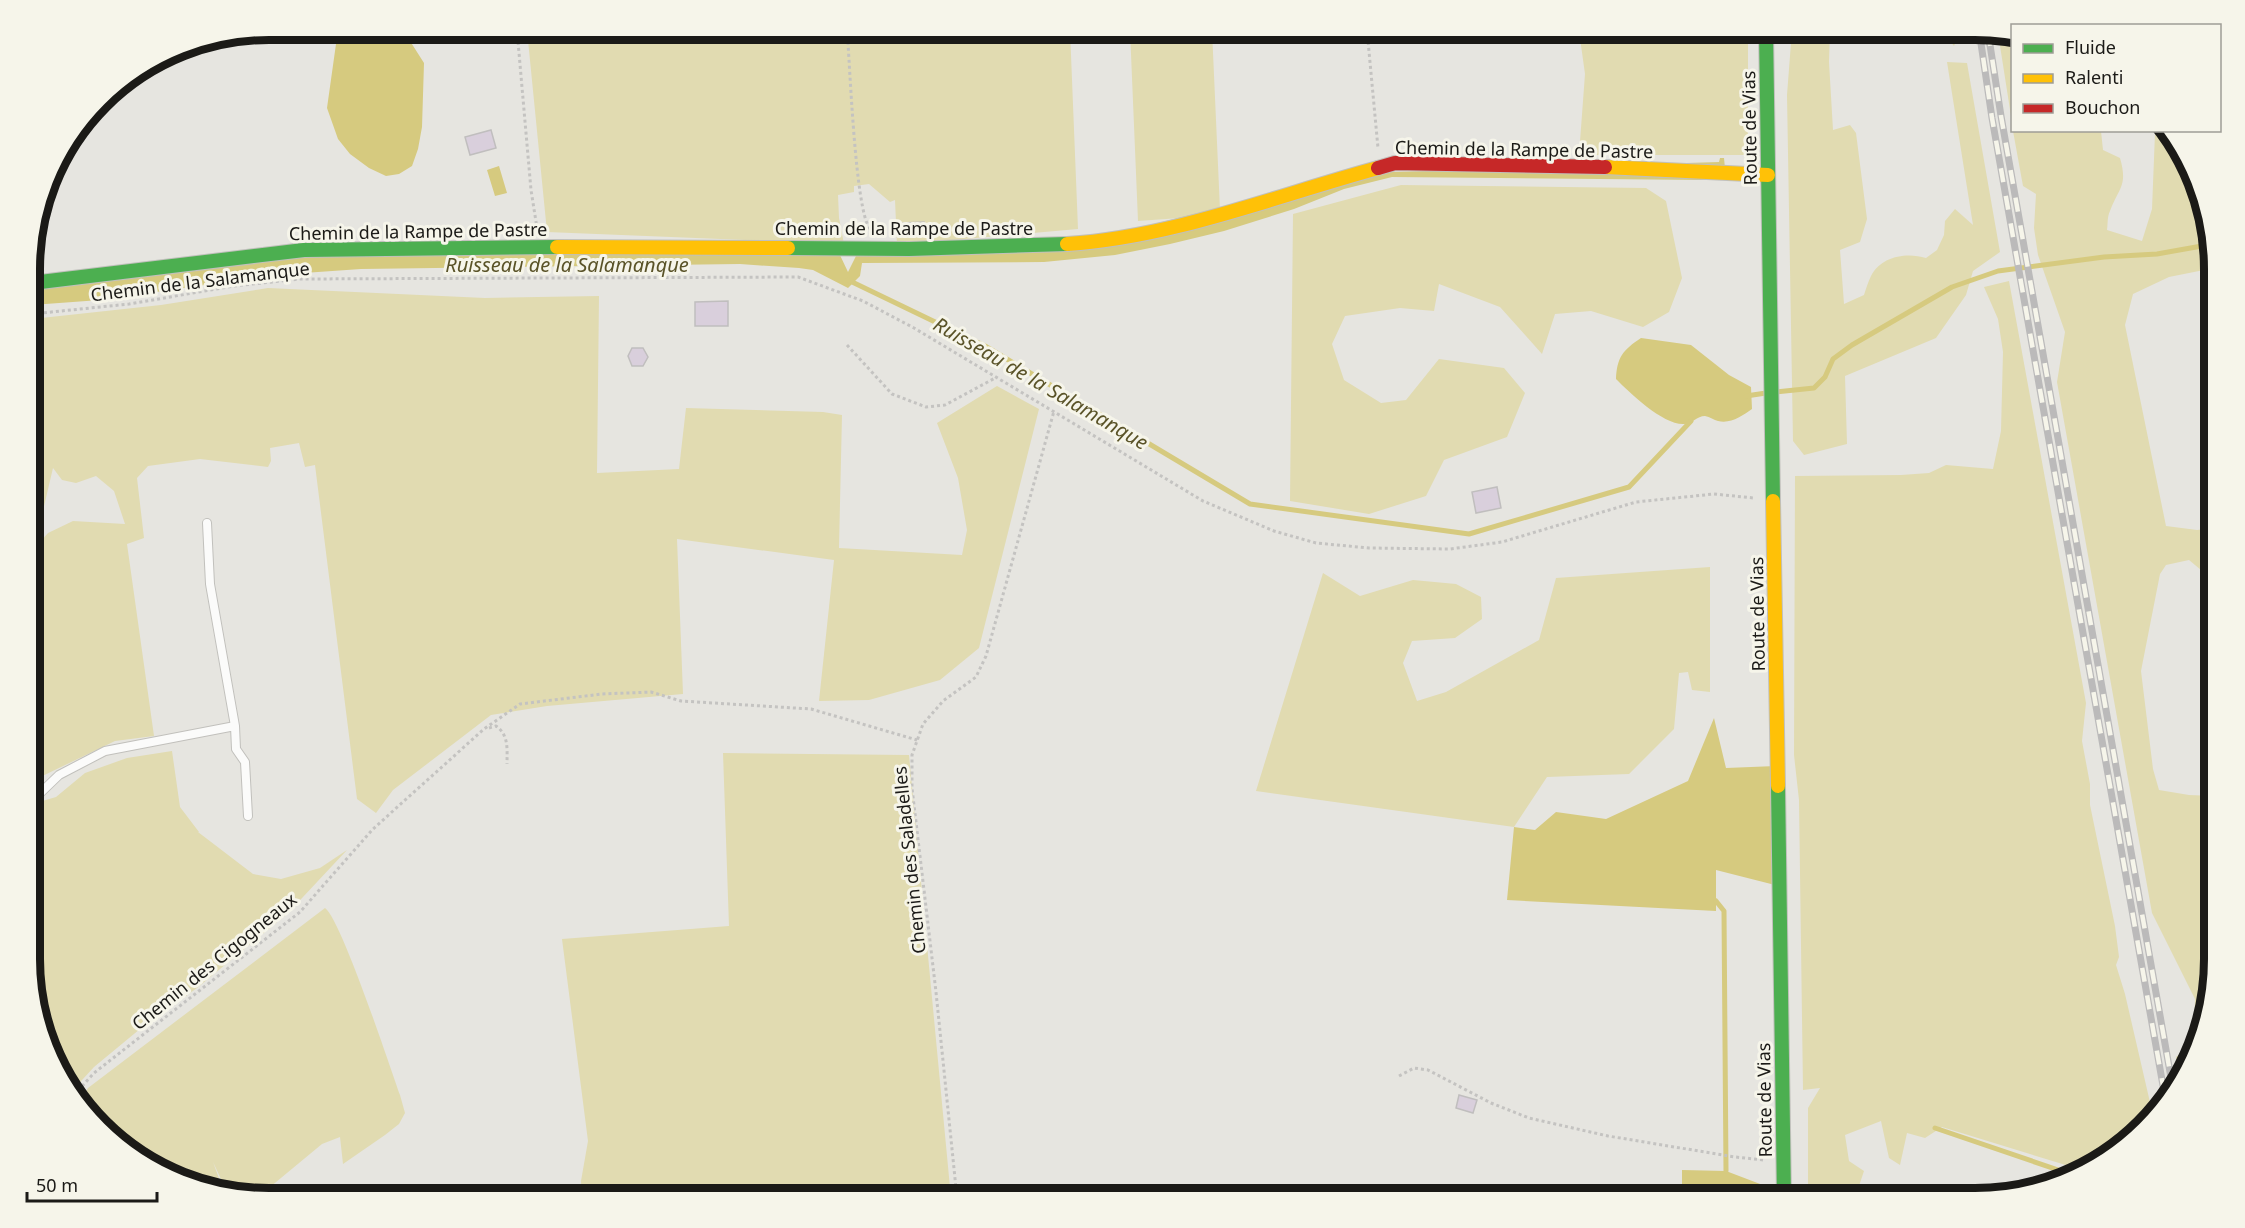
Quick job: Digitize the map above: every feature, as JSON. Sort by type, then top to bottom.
[{"type":"street","name":"Route de Vias","points":[[1766,40],[1784,1188]]},
{"type":"street","name":"Chemin de la Rampe de Pastre","points":[[40,282],[304,250],[654,246],[1024,247],[1078,243],[1143,234],[1225,214],[1336,178],[1395,163],[1716,170],[1768,174]]},
{"type":"lane","points":[[207,523],[210,584],[235,726],[236,749],[245,762],[248,816]]},
{"type":"lane","points":[[40,793],[59,775],[105,751],[235,726]]},
{"type":"path","points":[[518,40],[531,190],[540,247]]},
{"type":"path","points":[[848,40],[860,196],[865,223],[886,248]]},
{"type":"path","points":[[1369,40],[1379,167]]},
{"type":"path","name":"Chemin de la Salamanque","points":[[40,313],[129,304],[234,286],[300,279],[798,277],[863,301],[914,328],[1203,501],[1274,531],[1317,543],[1369,548],[1450,549],[1502,542],[1636,502],[1714,494],[1743,498],[1773,498]]},
{"type":"path","points":[[847,345],[892,394],[926,407],[945,405],[997,377]]},
{"type":"path","name":"Chemin des Saladelles","points":[[956,1188],[912,788],[912,755],[922,724],[943,701],[976,677],[986,656],[1054,411]]},
{"type":"path","name":"Chemin des Cigogneaux","points":[[80,1088],[94,1073],[300,912],[373,829],[484,729],[520,704],[602,694],[651,692],[681,701],[812,709],[917,740]]},
{"type":"path","points":[[484,729],[496,726],[503,731],[507,742],[507,764]]},
{"type":"path","points":[[1399,1076],[1414,1068],[1428,1070],[1491,1102],[1529,1118],[1608,1136],[1784,1166]]},
{"type":"shaded area","points":[[528,40],[1070,40],[1078,229],[897,245],[895,200],[890,202],[869,184],[854,186],[854,192],[838,195],[839,218],[844,244],[547,232]]},
{"type":"shaded area","points":[[1130,40],[1212,40],[1220,210],[1180,218],[1138,221]]},
{"type":"shaded area","points":[[1580,40],[1748,40],[1748,155],[1579,155],[1585,74]]},
{"type":"shaded area","points":[[1791,40],[1830,40],[1833,130],[1850,125],[1856,133],[1867,219],[1860,242],[1840,250],[1844,304],[1864,295],[1870,278],[1881,264],[1895,257],[1911,255],[1926,258],[1937,250],[1944,235],[1945,221],[1955,209],[1973,225],[1947,62],[1967,63],[2000,252],[1973,271],[1966,295],[1936,338],[1845,376],[1847,444],[1804,455],[1793,441],[1787,95]]},
{"type":"shaded area","points":[[1999,42],[2011,43],[2011,116]]},
{"type":"shaded area","points":[[2013,132],[2101,132],[2103,150],[2120,158],[2123,175],[2123,181],[2109,213],[2107,230],[2142,241],[2152,209],[2155,133],[2158,132],[2181,168],[2200,225],[2204,270],[2169,277],[2133,294],[2125,325],[2166,526],[2204,529],[2204,572],[2189,560],[2166,565],[2160,574],[2141,671],[2153,769],[2159,790],[2204,796],[2204,973],[2194,1025],[2195,999],[2152,913],[2057,382],[2065,332],[2038,255],[2034,228],[2036,194],[2023,186]]},
{"type":"shaded area","points":[[1401,185],[1646,188],[1666,201],[1682,278],[1669,312],[1643,327],[1591,311],[1555,314],[1542,354],[1500,307],[1439,284],[1434,311],[1400,308],[1345,316],[1332,344],[1344,380],[1381,403],[1406,400],[1439,359],[1504,368],[1525,393],[1507,437],[1444,460],[1426,496],[1369,514],[1290,501],[1293,214]]},
{"type":"shaded area","points":[[2009,281],[2086,703],[2082,741],[2090,784],[2090,805],[2115,926],[2119,957],[2116,965],[2151,1106],[2115,1140],[2071,1167],[1942,1127],[1925,1138],[1907,1133],[1900,1165],[1889,1158],[1881,1121],[1845,1135],[1849,1161],[1864,1171],[1858,1188],[1808,1188],[1808,1108],[1820,1088],[1803,1090],[1799,800],[1794,755],[1795,476],[1929,473],[1946,465],[1993,469],[2001,431],[2003,352],[1998,319],[1984,287]]},
{"type":"shaded area","points":[[268,288],[485,298],[599,296],[597,473],[679,469],[686,408],[823,412],[842,415],[839,548],[962,555],[967,530],[958,478],[937,423],[997,386],[1039,409],[979,648],[940,680],[869,700],[819,701],[834,560],[677,539],[683,694],[547,706],[491,715],[393,790],[376,813],[357,799],[315,465],[305,467],[299,443],[270,448],[271,461],[268,467],[200,459],[148,466],[137,478],[144,538],[127,544],[154,736],[115,741],[40,777],[40,542],[48,533],[73,521],[125,524],[114,491],[96,476],[76,483],[62,480],[53,468],[40,523],[40,318],[161,305]]},
{"type":"shaded area","points":[[1710,567],[1710,692],[1692,690],[1688,672],[1679,673],[1674,729],[1629,774],[1547,777],[1514,827],[1256,791],[1323,573],[1360,596],[1413,580],[1456,584],[1481,597],[1482,619],[1455,638],[1412,641],[1403,663],[1417,701],[1446,692],[1539,640],[1556,578]]},
{"type":"shaded area","points":[[172,751],[180,807],[198,832],[253,874],[281,879],[320,868],[347,850],[288,913],[197,988],[140,1029],[94,1067],[78,1084],[58,1046],[48,1017],[42,988],[40,802],[56,797],[85,773],[127,758]]},
{"type":"shaded area","points":[[723,753],[909,755],[950,1188],[581,1188],[588,1141],[562,939],[729,926]]},
{"type":"shaded area","points":[[325,908],[342,938],[353,965],[405,1113],[399,1124],[343,1164],[340,1137],[322,1144],[269,1188],[240,1186],[223,1182],[213,1162],[220,1182],[182,1170],[142,1149],[119,1131],[97,1109],[85,1093],[88,1088]]},
{"type":"shaded area","points":[[2187,1045],[2178,1066],[2176,1057]]},
{"type":"water","points":[[338,40],[409,40],[424,63],[422,127],[418,149],[412,166],[399,174],[386,176],[369,168],[350,154],[338,139],[327,108]]},
{"type":"water","points":[[1720,158],[1724,158],[1726,179],[1392,177],[1344,189],[1294,209],[1224,231],[1115,255],[1044,262],[862,263],[860,276],[848,288],[813,270],[740,264],[361,269],[275,275],[100,300],[40,304],[40,286],[272,256],[839,253],[848,272],[859,250],[1053,249],[1360,173],[1719,162]]},
{"type":"water","points":[[499,166],[507,193],[495,196],[487,170]]},
{"type":"water","points":[[1641,338],[1691,345],[1729,375],[1751,387],[1752,409],[1732,420],[1718,421],[1705,416],[1684,424],[1676,423],[1657,414],[1616,379],[1622,355]]},
{"type":"water","points":[[1714,718],[1726,768],[1776,766],[1775,885],[1716,870],[1716,911],[1507,900],[1514,827],[1535,830],[1556,812],[1606,819],[1688,781]]},
{"type":"water","points":[[1682,1170],[1726,1171],[1768,1187],[1784,1188],[1682,1188]]},
{"type":"building","points":[[491,130],[496,148],[470,155],[465,137]]},
{"type":"building","points":[[924,222],[924,236],[903,236],[903,223]]},
{"type":"building","points":[[728,301],[728,326],[695,326],[695,302]]},
{"type":"building","points":[[632,348],[643,348],[648,357],[643,366],[632,366],[628,356]]},
{"type":"building","points":[[1497,487],[1501,508],[1476,513],[1472,492]]},
{"type":"building","points":[[1459,1095],[1477,1100],[1473,1113],[1456,1108]]},
{"type":"waterway","points":[[1776,392],[1814,388],[1825,377],[1833,359],[1852,345],[1952,287],[1998,271],[2104,257],[2157,254],[2203,246]]},
{"type":"waterway","name":"Ruisseau de la Salamanque","points":[[848,280],[985,346],[1250,504],[1469,534],[1629,487],[1691,421]]},
{"type":"waterway","points":[[1746,396],[1766,393]]},
{"type":"waterway","points":[[1716,901],[1724,911],[1726,1171]]},
{"type":"waterway","points":[[1935,1128],[2061,1171]]},
{"type":"railway","points":[[1981,40],[1992,118],[2164,1089]]},
{"type":"railway","points":[[1989,41],[2171,1078]]},
{"type":"traffic: fast","points":[[1766,40],[1773,501]]},
{"type":"traffic: fast","points":[[788,248],[909,249],[1067,244]]},
{"type":"traffic: fast","points":[[40,282],[304,250],[557,247]]},
{"type":"traffic: fast","points":[[1778,786],[1784,1188]]},
{"type":"traffic: slow","points":[[1605,167],[1768,175]]},
{"type":"traffic: slow","points":[[1067,244],[1107,240],[1185,224],[1378,168]]},
{"type":"traffic: slow","points":[[557,247],[788,248]]},
{"type":"traffic: slow","points":[[1773,501],[1778,786]]},
{"type":"traffic: jam","points":[[1378,168],[1395,163],[1605,167]]}]
